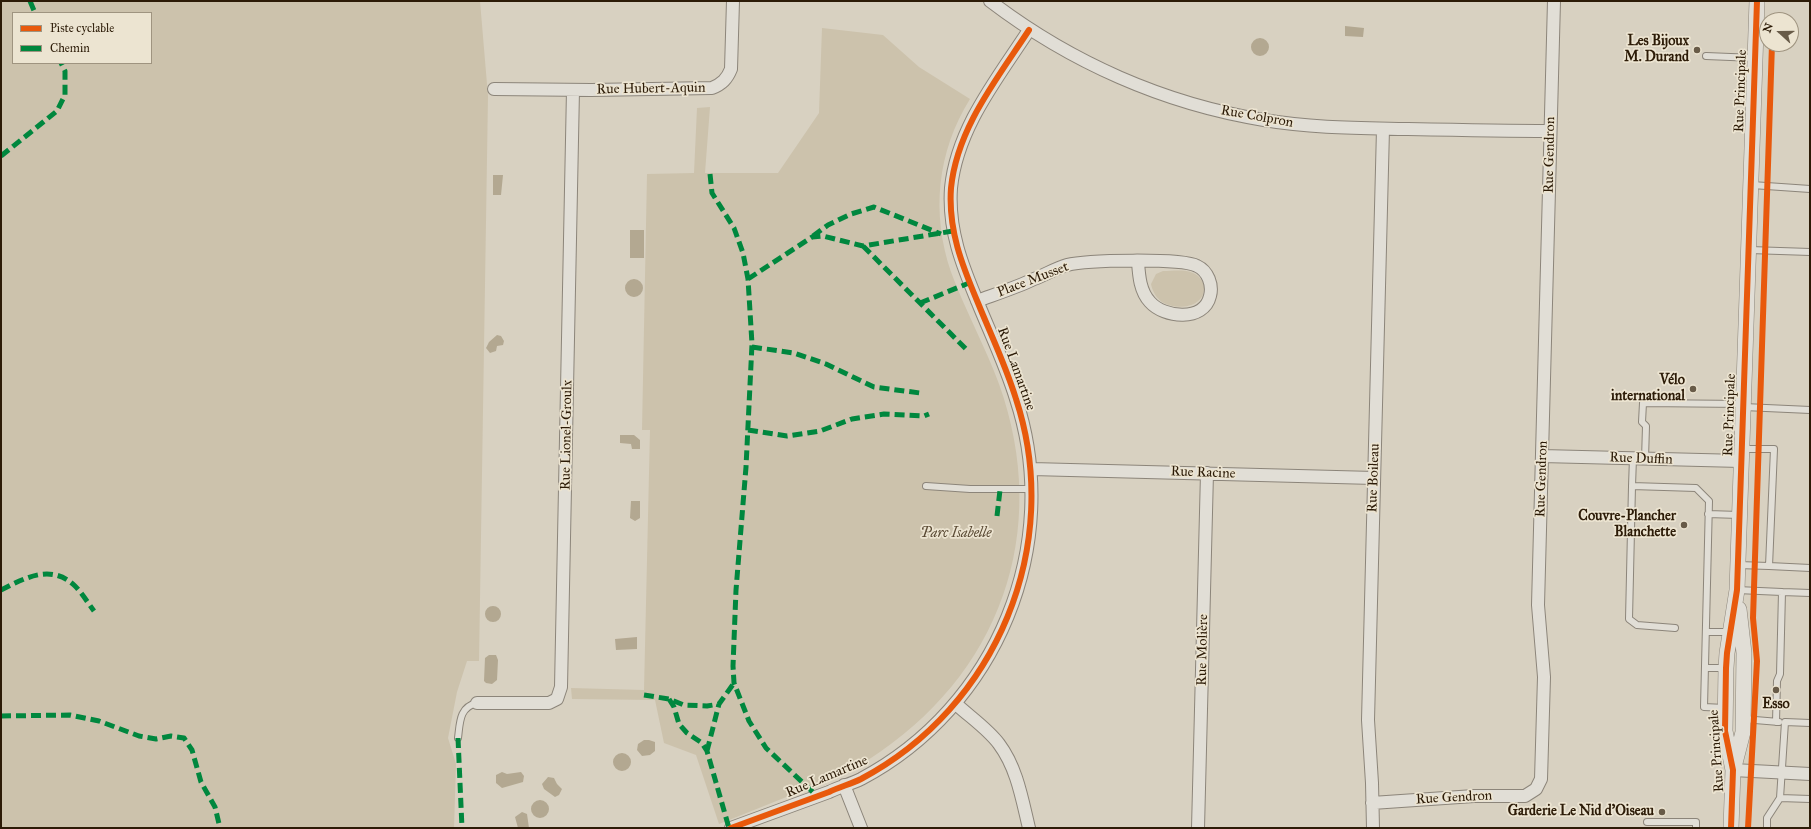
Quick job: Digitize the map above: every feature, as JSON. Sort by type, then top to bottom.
[{"type":"street","name":"Rue Hubert-Aquin","points":[[494,89],[708,89],[718,86],[728,77],[731,69],[733,1]]},
{"type":"street","name":"Rue Colpron","points":[[990,1],[1029,30],[1088,64],[1142,87],[1191,104],[1265,120],[1321,126],[1383,129],[1550,131]]},
{"type":"street","name":"Rue Gendron","points":[[1372,804],[1470,796],[1525,796],[1536,789],[1539,784],[1542,771],[1544,677],[1538,605],[1554,1]]},
{"type":"street","name":"Rue Principale","points":[[1731,828],[1733,770],[1725,731],[1726,668],[1736,632],[1757,1]]},
{"type":"street","name":"Rue Lamartine","points":[[731,828],[859,780],[896,757],[925,734],[956,704],[991,651],[1013,604],[1028,542],[1032,468],[1024,426],[1017,402],[1003,362],[962,266],[953,231],[951,196],[954,167],[959,149],[974,116],[1029,30]]},
{"type":"street","name":"Rue Lionel-Groulx","points":[[477,702],[549,703],[558,699],[561,687],[573,90]]},
{"type":"street","name":"Rue Boileau","points":[[1373,828],[1368,720],[1383,129]]},
{"type":"street","name":"Place Musset","points":[[977,301],[1066,265],[1093,262],[1138,262],[1195,265],[1200,268],[1211,283],[1212,289],[1208,302],[1200,311],[1186,314],[1170,313],[1159,309],[1148,300],[1143,289],[1138,262]]},
{"type":"street","name":"Rue Duffin","points":[[1542,456],[1639,459],[1741,455]]},
{"type":"street","name":"Rue Racine","points":[[1032,468],[1374,478]]},
{"type":"street","name":"Rue Molière","points":[[1198,828],[1207,473]]},
{"type":"street","points":[[1736,632],[1744,652],[1743,732],[1733,770],[1810,774]]},
{"type":"street","points":[[956,704],[988,733],[1006,756],[1020,788],[1029,828]]},
{"type":"street","points":[[844,785],[862,828]]},
{"type":"lane","points":[[1706,56],[1754,58]]},
{"type":"lane","points":[[1750,185],[1810,189]]},
{"type":"lane","points":[[1748,250],[1810,252]]},
{"type":"lane","points":[[1675,628],[1637,625],[1629,619],[1632,486],[1646,426],[1642,422],[1643,403],[1810,410]]},
{"type":"lane","points":[[1741,455],[1774,449],[1769,566]]},
{"type":"lane","points":[[926,486],[970,489],[1032,489]]},
{"type":"lane","points":[[1632,486],[1696,488],[1709,501],[1704,707],[1725,708]]},
{"type":"lane","points":[[1708,514],[1740,515]]},
{"type":"lane","points":[[1738,566],[1810,568]]},
{"type":"lane","points":[[1737,590],[1810,593]]},
{"type":"lane","points":[[1776,722],[1777,681],[1780,674],[1782,592]]},
{"type":"lane","points":[[1706,632],[1736,632]]},
{"type":"lane","points":[[1705,668],[1726,668]]},
{"type":"lane","points":[[458,738],[462,713],[466,707],[477,702]]},
{"type":"lane","points":[[1743,719],[1810,723]]},
{"type":"lane","points":[[1767,828],[1767,818],[1780,798],[1785,722]]},
{"type":"lane","points":[[1780,798],[1810,799]]},
{"type":"lane","points":[[1647,822],[1696,822],[1696,828]]},
{"type":"green space","points":[[1,1],[480,1],[488,96],[479,661],[467,661],[457,692],[448,738],[456,764],[454,828],[1,828]]},
{"type":"green space","name":"Parc Isabelle","points":[[822,28],[883,35],[919,67],[970,99],[950,140],[944,161],[940,205],[941,228],[951,272],[999,384],[1014,439],[1019,493],[1016,546],[1003,596],[981,643],[952,687],[914,726],[852,770],[719,824],[696,755],[664,743],[655,700],[572,699],[571,688],[644,690],[650,430],[642,430],[647,174],[694,173],[697,108],[710,107],[705,173],[778,173],[819,113]]},
{"type":"green space","points":[[1178,270],[1197,275],[1202,280],[1204,287],[1203,294],[1200,299],[1189,306],[1182,307],[1168,305],[1162,302],[1155,294],[1151,284],[1156,274],[1163,271]]},
{"type":"shaded area","points":[[1345,26],[1364,28],[1363,37],[1345,36]]},
{"type":"shaded area","points":[[1260,38],[1266,41],[1269,47],[1266,53],[1260,56],[1254,53],[1251,47],[1254,41]]},
{"type":"shaded area","points":[[493,175],[503,175],[501,195],[493,195]]},
{"type":"shaded area","points":[[630,230],[644,230],[644,258],[630,258]]},
{"type":"shaded area","points":[[634,279],[640,282],[643,288],[640,294],[634,297],[628,294],[625,288],[628,282]]},
{"type":"shaded area","points":[[497,335],[501,336],[504,341],[503,345],[497,346],[496,351],[490,353],[486,348],[489,342]]},
{"type":"shaded area","points":[[620,435],[634,435],[640,440],[640,449],[632,449],[631,444],[620,443]]},
{"type":"shaded area","points":[[631,501],[640,501],[640,518],[635,521],[630,518]]},
{"type":"shaded area","points":[[490,606],[496,606],[501,611],[499,620],[496,622],[490,622],[485,617],[485,611]]},
{"type":"shaded area","points":[[637,637],[637,649],[616,650],[615,639]]},
{"type":"shaded area","points":[[489,655],[496,655],[498,660],[497,680],[492,684],[484,681],[485,658]]},
{"type":"shaded area","points":[[644,740],[655,742],[655,751],[650,755],[642,756],[637,750],[638,744]]},
{"type":"shaded area","points":[[622,753],[628,756],[631,762],[628,768],[622,771],[616,768],[613,762],[616,756]]},
{"type":"shaded area","points":[[502,772],[507,774],[521,772],[524,776],[523,782],[502,788],[496,783],[496,775]]},
{"type":"shaded area","points":[[548,777],[554,778],[562,789],[559,795],[555,797],[544,789],[542,784]]},
{"type":"shaded area","points":[[536,800],[544,800],[549,805],[547,816],[544,818],[536,818],[531,813],[531,805]]},
{"type":"shaded area","points":[[522,812],[527,814],[529,828],[518,828],[515,817]]},
{"type":"marked path","points":[[30,1],[35,12]]},
{"type":"marked path","points":[[1,156],[57,111],[65,95],[65,71],[62,64]]},
{"type":"marked path","points":[[710,174],[712,193],[734,228],[743,253],[748,279],[752,344],[746,467],[736,590],[733,666],[734,683],[749,721],[766,748],[817,796]]},
{"type":"marked path","points":[[813,236],[828,225],[851,214],[874,207],[941,234]]},
{"type":"marked path","points":[[748,279],[812,237],[823,236],[863,246],[953,231]]},
{"type":"marked path","points":[[863,246],[969,352]]},
{"type":"marked path","points":[[920,303],[969,283]]},
{"type":"marked path","points":[[752,347],[794,353],[826,364],[874,387],[920,393]]},
{"type":"marked path","points":[[748,430],[787,436],[820,431],[852,419],[884,414],[924,416],[929,414]]},
{"type":"marked path","points":[[997,516],[1000,490]]},
{"type":"marked path","points":[[1,590],[29,577],[47,574],[57,575],[66,579],[75,586],[94,611]]},
{"type":"marked path","points":[[644,695],[669,699],[684,705],[707,706],[719,704],[734,683]]},
{"type":"marked path","points":[[669,699],[674,707],[679,724],[687,733],[702,743],[707,751],[729,828]]},
{"type":"marked path","points":[[707,751],[719,704]]},
{"type":"marked path","points":[[1,716],[70,715],[99,721],[139,736],[156,739],[171,736],[184,738],[192,750],[201,782],[215,807],[220,828]]},
{"type":"marked path","points":[[458,738],[462,828]]},
{"type":"cycle path","points":[[1731,828],[1733,770],[1725,731],[1726,668],[1737,590],[1757,1]]},
{"type":"cycle path","points":[[731,828],[857,781],[909,748],[949,710],[982,666],[1008,617],[1024,564],[1031,510],[1029,454],[1012,387],[957,247],[952,218],[951,188],[961,145],[970,125],[980,105],[1029,30]]},
{"type":"cycle path","points":[[1748,828],[1757,661],[1753,618],[1772,52]]},
{"type":"place","name":"Les Bijoux M. Durand","points":[[1697,50]]},
{"type":"place","name":"Vélo international","points":[[1693,389]]},
{"type":"place","name":"Couvre-Plancher Blanchette","points":[[1684,525]]},
{"type":"place","name":"Esso","points":[[1776,690]]},
{"type":"place","name":"Garderie Le Nid d'Oiseau","points":[[1662,812]]}]
